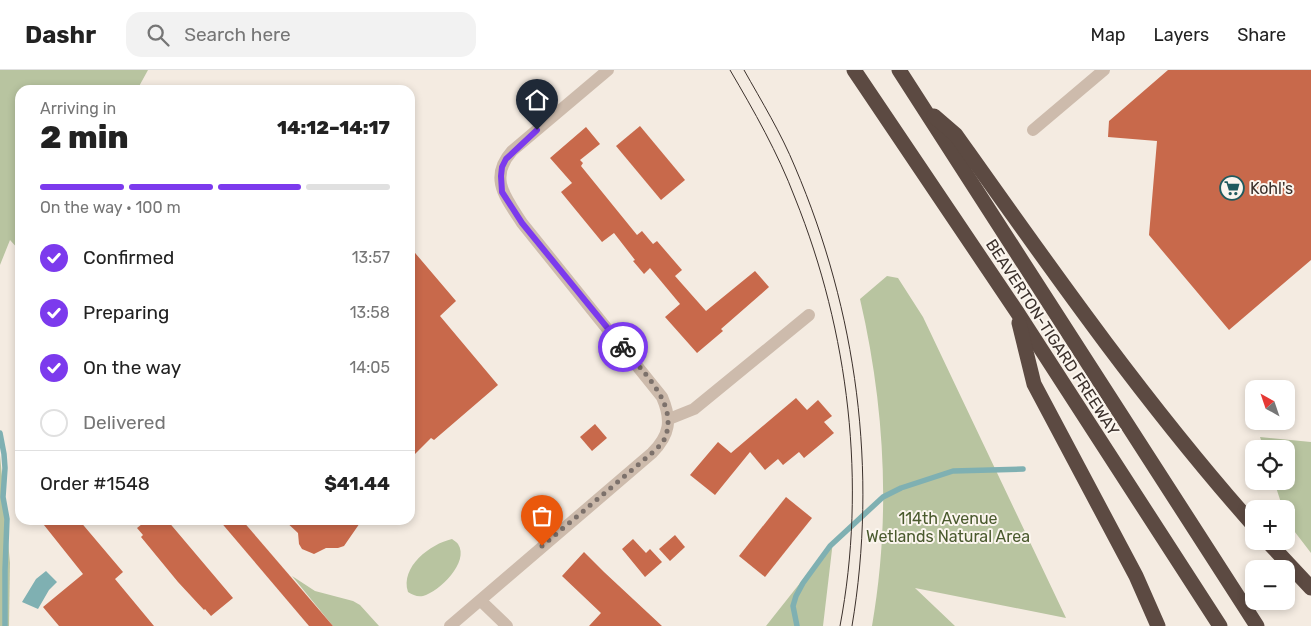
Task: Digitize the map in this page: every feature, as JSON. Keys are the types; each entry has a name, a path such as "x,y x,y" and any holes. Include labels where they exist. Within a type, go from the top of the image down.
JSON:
{"highway":[{"name":"BEAVERTON-TIGARD FREEWAY","path":"854,70 1017,312 1220,626"},
{"name":"BEAVERTON-TIGARD FREEWAY","path":"899,70 1257,626"},
{"path":"920,103 956,135 1062,285 1184,444 1245,515"},
{"path":"1017,312 1034,384 1136,576 1158,626"},
{"path":"1275,550 1311,588"}],"street":[{"path":"450,626 652,453 663,442 668,428 668,418 662,396 522,223 502,192 502,167 512,151 608,70"},
{"path":"1034,130 1104,70"},
{"path":"668,418 694,409 809,315"},
{"path":"481,601 507,626"}],"green space":[{"path":"0,70 148,70 140,85 15,85 15,246 10,240 0,265"},
{"name":"114th Avenue Wetlands Natural Area","path":"887,276 898,278 923,317 1066,618 915,588 955,626 872,626 882,544 882,462 875,380 860,299"},
{"path":"1260,437 1291,440 1261,440"},
{"path":"1295,440 1311,442 1311,553 1295,532 1295,500 1280,500 1277,490 1295,490"},
{"path":"0,455 10,563 9,626 0,626"},
{"path":"452,539 458,543 461,551 460,559 451,575 437,589 423,596 415,596 408,592 408,574 419,558 426,551"},
{"name":"114th Avenue Wetlands Natural Area","path":"833,541 823,626 766,626 827,549"},
{"path":"292,576 315,591 353,601 360,605 379,626 333,626"}],"water":[{"path":"46,571 57,582 49,590 38,609 22,602 36,579"}],"building":[{"name":"Kohl's","path":"1168,70 1311,70 1311,260 1229,330 1149,235 1157,141 1108,137 1109,121"},
{"path":"640,126 685,180 661,200 616,146"},
{"path":"586,127 600,144 580,160 583,163 581,166 637,235 642,231 653,244 657,241 682,270 675,276 706,311 755,271 769,287 697,353 665,317 680,304 650,268 644,274 614,233 602,242 561,192 572,183 550,158"},
{"path":"415,253 456,301 440,316 498,385 434,440 431,438 415,454"},
{"path":"796,398 807,410 818,400 832,416 824,422 834,433 804,458 799,452 783,465 778,459 765,470 750,452 715,495 690,475 718,442 731,453"},
{"path":"595,424 607,438 592,451 580,437"},
{"path":"786,497 812,518 765,577 739,556"},
{"path":"44,525 83,525 123,572 115,579 154,626 59,626 43,607 83,574"},
{"path":"141,525 171,525 233,598 211,616 178,582 141,537 143,535 137,528"},
{"path":"223,525 246,525 333,626 309,626"},
{"path":"289,525 359,525 344,546 326,548 314,554 302,549 299,544 298,533"},
{"path":"675,535 685,547 670,561 659,549"},
{"path":"633,539 646,553 650,549 662,562 645,577 622,549"},
{"path":"584,552 662,626 589,626 601,613 562,576"}],"waterway":[{"path":"0,433 4,454 3,497 7,519 5,626"},
{"path":"797,626 793,606 803,583 830,546 883,497 901,488 953,471 1023,469"}],"tram line":[{"path":"730,70 757,117 795,198 814,249 829,301 840,355 848,409 852,464 852,518 848,572 840,626"},
{"path":"744,70 790,154 816,222 834,278 847,335 862,451 863,509 860,568 852,626"}],"way so far":[{"path":"542,546 663,442 668,428 668,418 662,396 623,347"}],"place":[{"name":"Kohl's","path":"1232,188"}],"route":[{"path":"537,130 512,151 506,159 502,167 500,184 502,192 522,223 623,347"}]}
